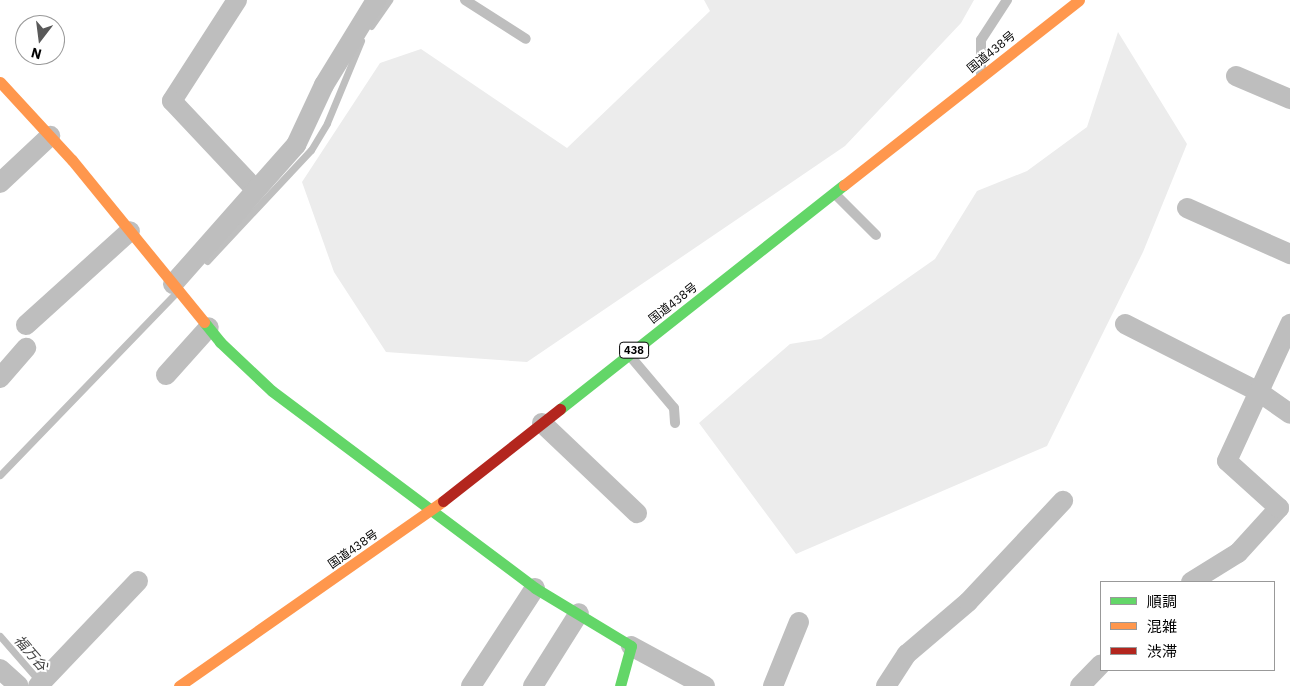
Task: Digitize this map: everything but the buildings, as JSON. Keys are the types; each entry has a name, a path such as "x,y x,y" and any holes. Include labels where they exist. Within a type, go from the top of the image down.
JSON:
{"main road":[{"name":"国道438号","path":"179,686 432,510 1079,0"},
{"path":"0,82 50,136 208,327 272,391 534,588 579,613 631,646 620,686"}],"street":[{"path":"238,0 172,101 256,190"},
{"path":"173,284 296,145 324,85 376,0"},
{"path":"1236,76 1290,99"},
{"path":"0,184 50,136"},
{"path":"1187,208 1290,254"},
{"path":"26,325 130,231"},
{"path":"1125,324 1259,392 1290,414"},
{"path":"1193,581 1238,553 1284,506 1227,461 1290,324"},
{"path":"166,375 208,327"},
{"path":"0,378 26,348"},
{"path":"542,423 638,513"},
{"path":"886,686 907,654 968,602 1063,500"},
{"path":"38,686 138,581"},
{"path":"471,686 534,588"},
{"path":"533,686 579,613"},
{"path":"773,686 800,622"},
{"path":"631,646 705,686"},
{"path":"1080,686 1100,665"},
{"path":"0,669 20,686"}],"lane":[{"path":"465,0 526,39"},
{"path":"981,78 981,40 1007,0"},
{"path":"834,193 876,235"},
{"path":"629,355 674,408 675,423"}],"shaded area":[{"path":"704,0 974,0 961,23 845,146 527,362 386,352 334,272 302,182 380,63 421,49 567,148 710,11"},
{"path":"1118,32 1187,144 1143,252 1047,446 796,554 699,423 790,344 821,339 935,259 977,191 1027,171 1087,127"}],"waterway":[{"path":"371,26 389,0"},
{"path":"207,261 311,150 327,123 361,41"},
{"path":"0,475 175,294"},
{"name":"福万谷","path":"0,636 40,682"}],"traffic: fast":[{"path":"560,409 844,185"},
{"path":"204,322 220,342 272,391 535,588 631,646 620,686"}],"traffic: slow":[{"path":"844,185 1079,0"},
{"path":"0,82 72,160 204,322"},
{"path":"179,686 443,501"}],"traffic: jam":[{"path":"443,501 560,409"}]}
